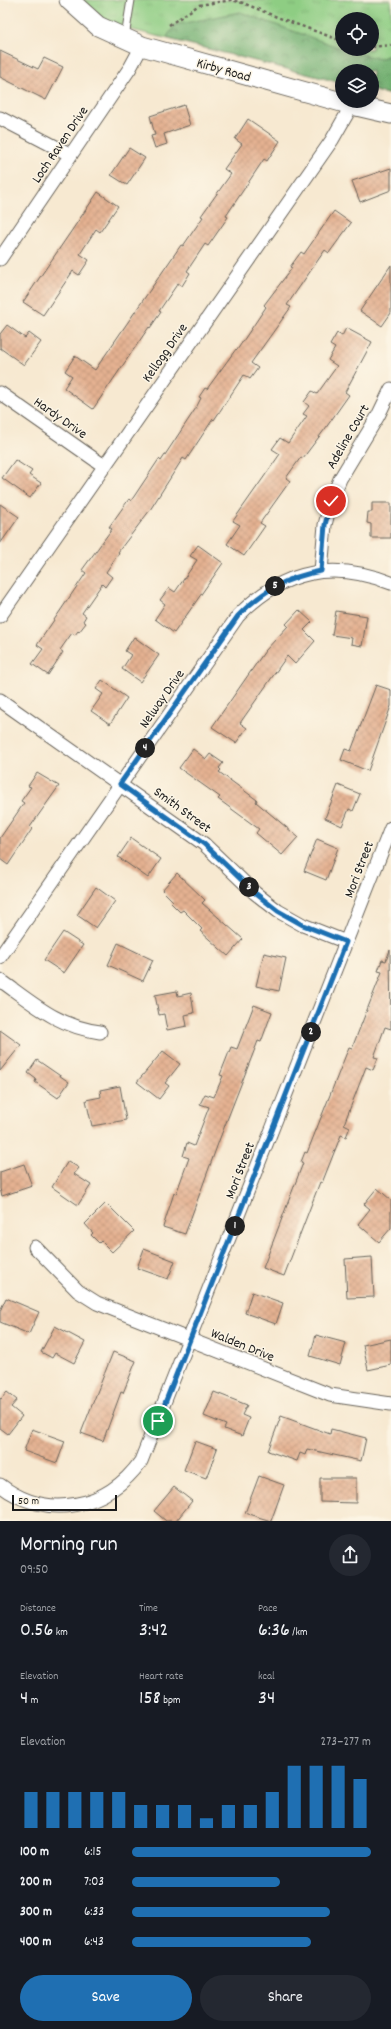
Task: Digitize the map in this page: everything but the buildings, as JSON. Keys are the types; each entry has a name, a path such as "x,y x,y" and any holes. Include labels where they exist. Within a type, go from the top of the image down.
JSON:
{"main road":[{"name":"Kirby Road","path":"69,0 98,26 133,43 335,100"},
{"name":"Kirby Road","path":"365,108 391,114"}],"street":[{"name":"Loch Raven Drive","path":"0,258 130,68 133,43"},
{"name":"Kellogg Drive","path":"0,616 332,140 350,108"},
{"path":"0,118 71,155"},
{"name":"Adeline Court","path":"321,571 325,525 331,501 340,479 378,416 391,389"},
{"name":"Hardy Drive","path":"0,393 104,466"},
{"name":"Nelway Drive","path":"0,957 238,616 252,601 286,580 321,571 354,572 391,584"},
{"name":"Smith Street","path":"0,700 204,844 255,893 278,911 303,925 346,942"},
{"name":"Mori Street","path":"0,1485 19,1499 48,1507 66,1507 85,1504 103,1497 119,1487 131,1475 141,1461 391,828"},
{"path":"0,980 49,1015 65,1024 82,1030 100,1032"},
{"name":"Walden Drive","path":"35,1247 78,1291 97,1303 330,1395 391,1406"}],"lane":[{"path":"132,0 133,43"}],"path":[{"path":"169,24 199,5 232,0 335,38"},
{"path":"379,47 391,45"}],"green space":[{"path":"78,0 391,0 391,95 379,92 379,64 335,64 335,81 109,24"},
{"path":"240,12 335,46 335,56 368,56 380,59 391,54 391,95 379,92 379,64 335,64 335,81 166,38 175,25"}],"route":[{"path":"158,1421 346,942 303,925 278,911 255,893 221,858 204,844 120,784 238,616 252,601 286,580 321,571 325,525 331,501"}]}
